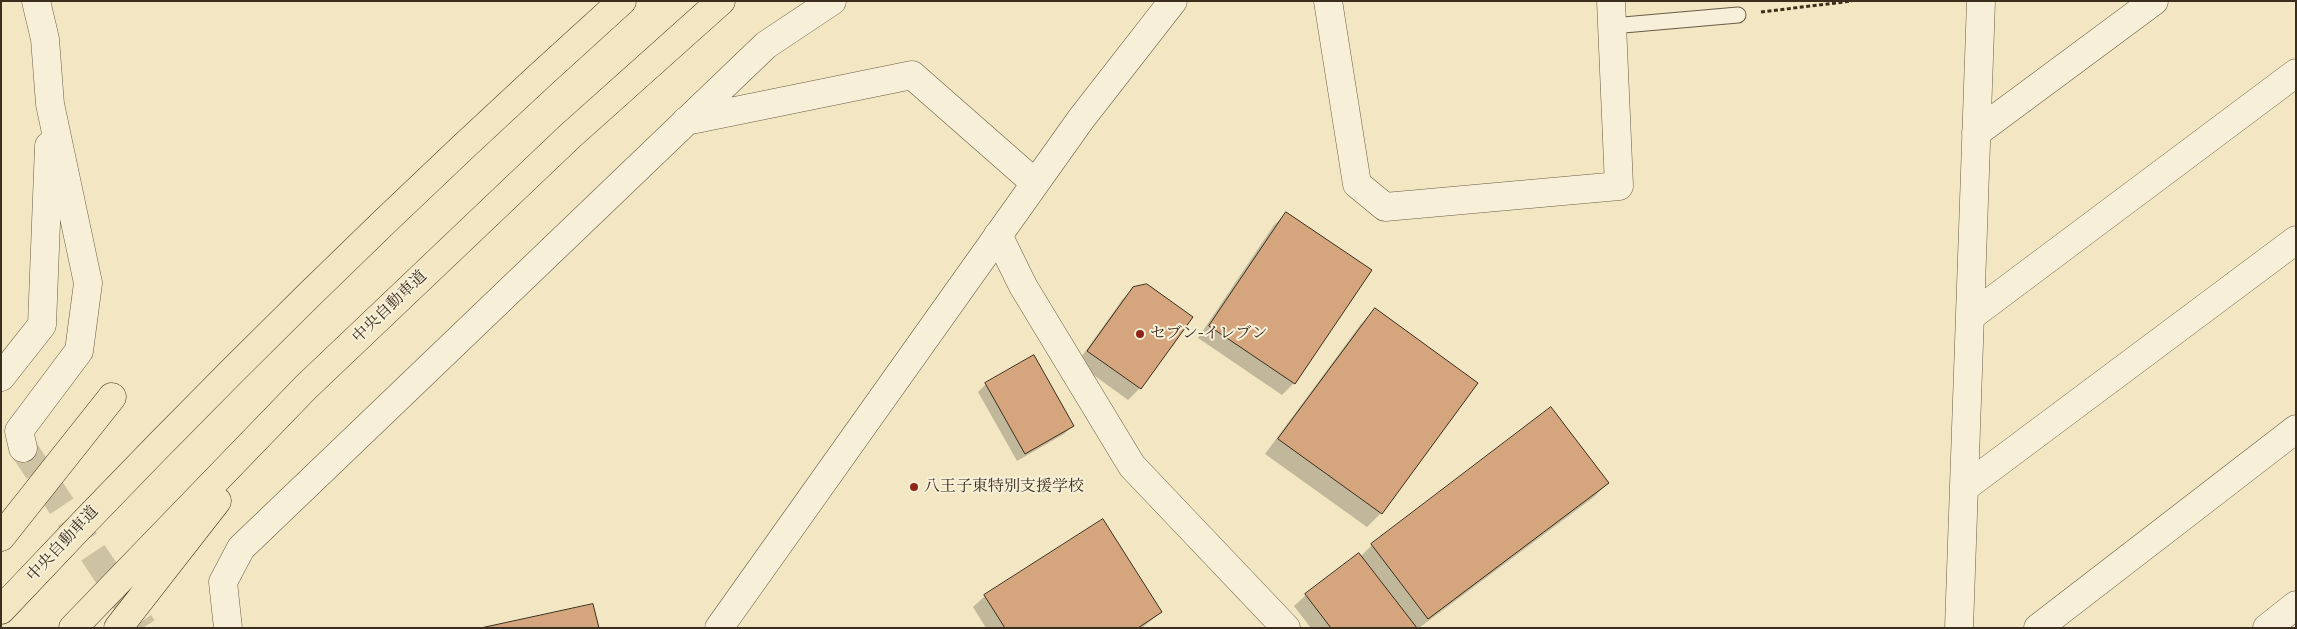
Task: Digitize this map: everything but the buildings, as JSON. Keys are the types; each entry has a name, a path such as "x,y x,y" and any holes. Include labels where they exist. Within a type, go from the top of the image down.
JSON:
{"highway":[{"name":"中央自動車道","path":"1,610 91,514 292,310 529,85 622,1"},
{"name":"中央自動車道","path":"72,628 306,387 570,136 721,1"},
{"path":"118,628 306,387"},
{"path":"1,537 112,397"}],"street":[{"path":"1,377 42,324 50,104 45,39 36,1"},
{"path":"228,628 223,582 241,548 766,45 832,1"},
{"path":"720,628 1081,119 1174,1"},
{"path":"1328,1 1357,184 1385,207 1619,186 1611,14"},
{"path":"1960,628 1981,1"},
{"path":"1976,133 2154,1"},
{"path":"1970,317 2296,73"},
{"path":"686,121 912,75 1035,183"},
{"path":"22,448 19,431 79,352 88,284 50,104"},
{"path":"998,235 1023,286 1132,466 1286,628"},
{"path":"1964,488 2296,240"},
{"path":"2038,628 2296,429"},
{"path":"2268,628 2296,605"}],"lane":[{"path":"1611,14 1738,15"}],"path":[{"path":"1738,15 1852,1"}],"tunnel":[{"path":"23,448 143,628"}],"place":[{"name":"セブン-イレブン","path":"1140,334"},
{"name":"八王子東特別支援学校","path":"914,487"}]}
